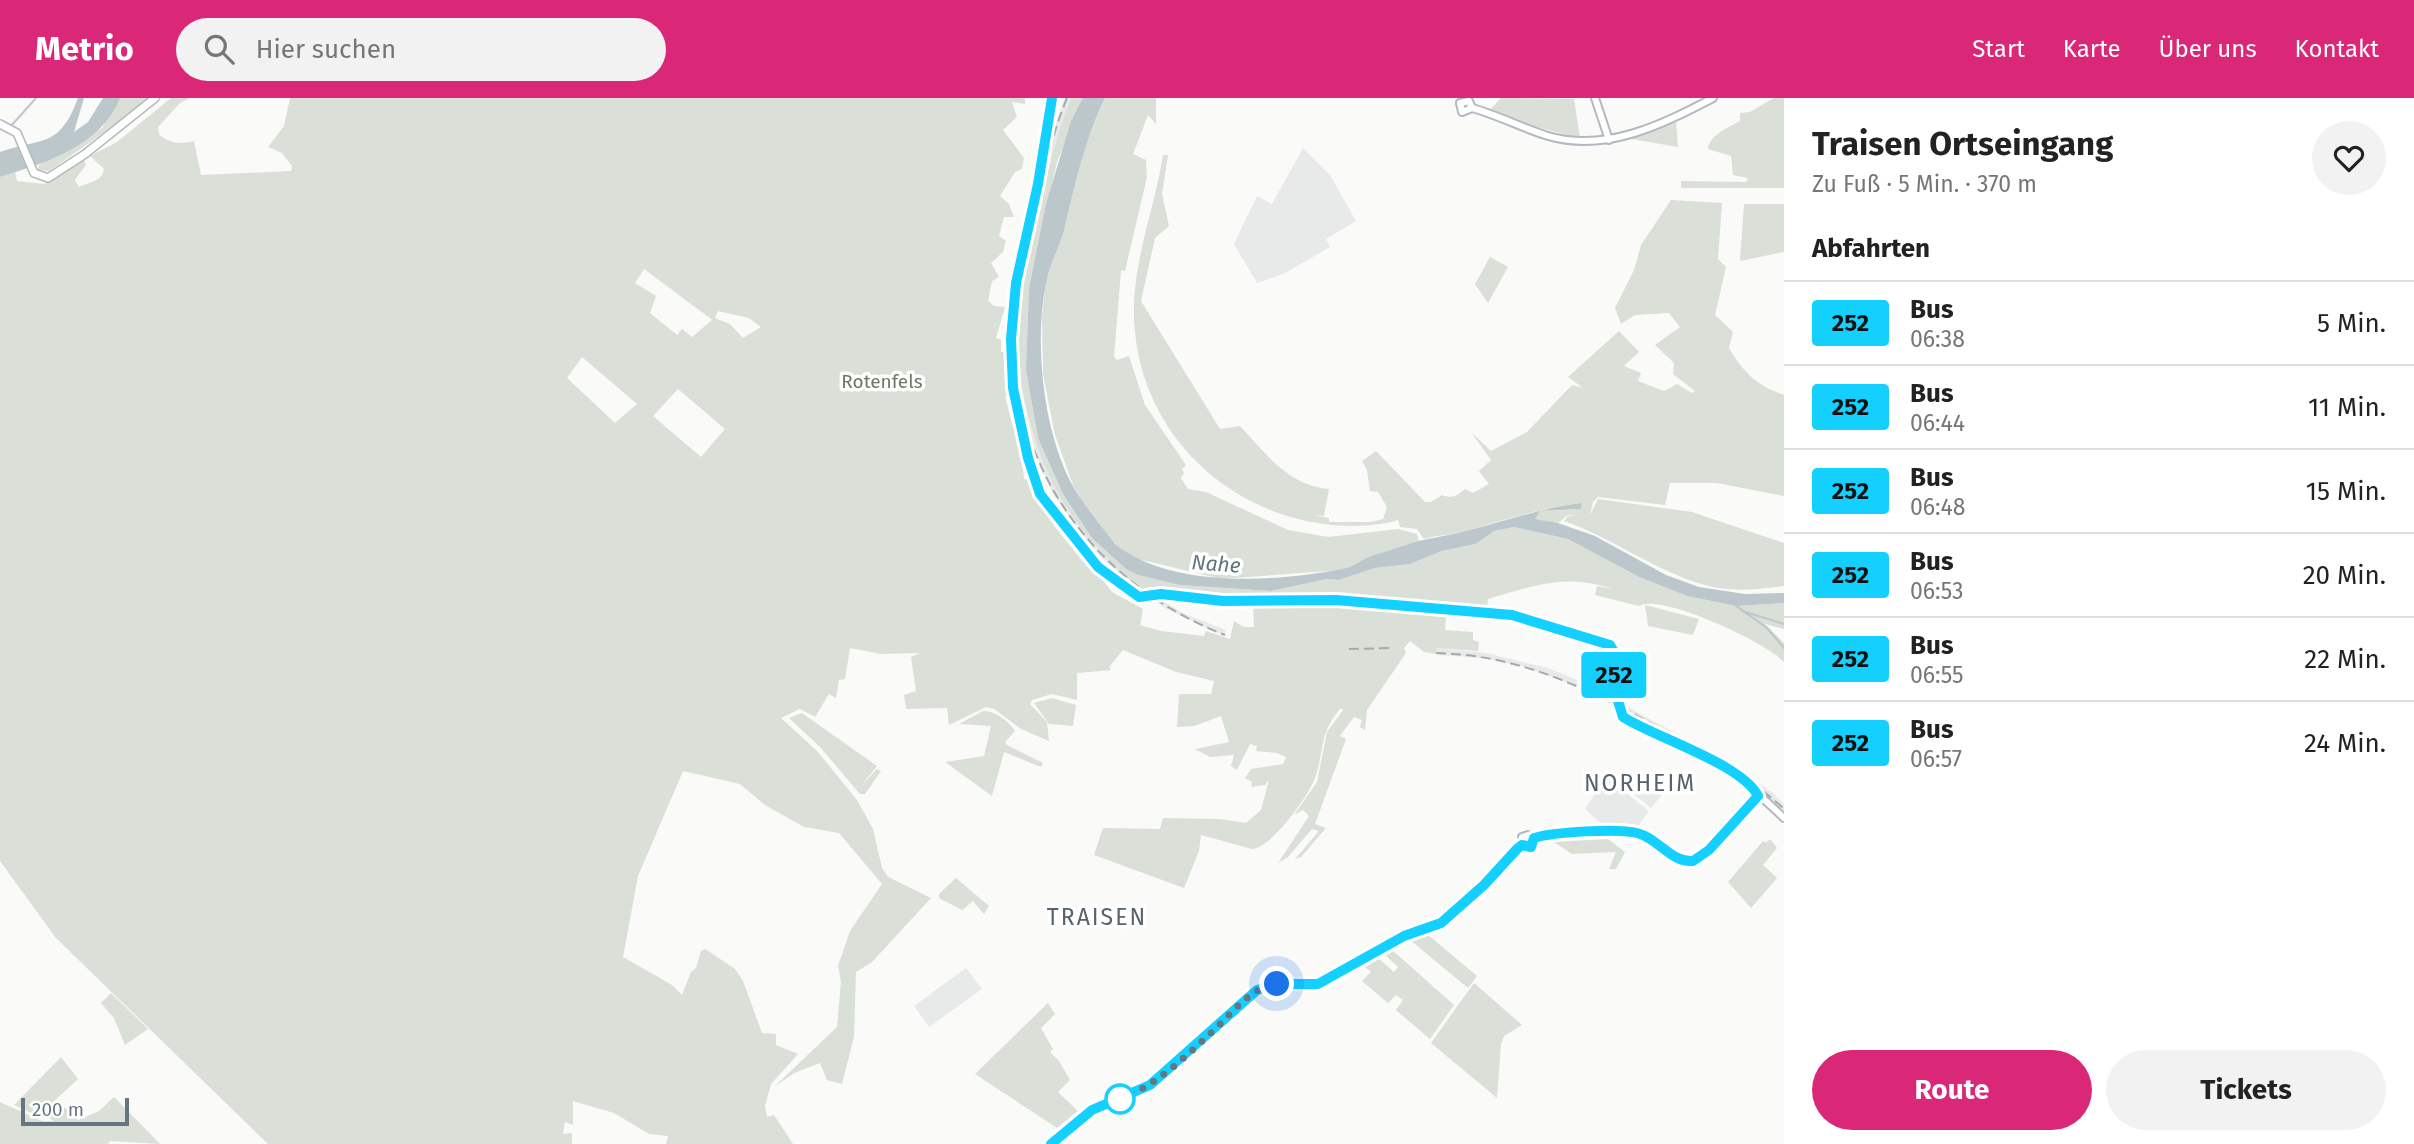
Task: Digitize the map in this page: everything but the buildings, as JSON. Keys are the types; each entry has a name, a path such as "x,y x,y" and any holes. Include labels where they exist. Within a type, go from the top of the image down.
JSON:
{"main road":[{"path":"2,124 17,133 35,174 51,177 155,98"},
{"path":"1052,98 1038,184 1016,283 1011,363 1017,406 1034,478 1046,503 1105,573 1139,597 1161,594 1223,601 1336,600 1518,616 1610,645 1617,657 1614,688 1621,715 1724,768 1751,787 1784,818"},
{"path":"1453,98 1460,103 1469,101 1472,108 1556,138 1578,141 1609,140 1657,124 1713,98"},
{"path":"1595,98 1609,140"},
{"path":"1051,1144 1092,1110 1150,1085 1255,991 1277,984 1318,984 1404,936 1441,923 1484,885 1522,845 1524,836 1533,838 1558,834 1633,832 1653,841 1679,860 1693,861 1709,850 1758,796"}],"shaded area":[{"path":"78,98 84,98 74,132 88,122 103,98 120,98 100,129 86,140 53,159 0,177 0,152 39,142 56,134 64,126"},
{"path":"1065,98 1071,98 1049,165 1021,302 1021,376 1031,428 1040,454 1073,516 1097,548 1154,596 1185,614 1226,630 1224,636 1165,608 1132,585 1095,552 1053,494 1030,442 1015,376 1013,345 1019,275 1051,135"},
{"path":"1083,98 1105,98 1086,147 1064,230 1047,279 1043,303 1041,358 1048,414 1063,466 1074,488 1115,544 1138,559 1165,569 1194,575 1255,579 1286,577 1346,568 1371,556 1418,541 1550,508 1582,503 1581,509 1540,511 1535,519 1558,523 1595,536 1666,575 1699,587 1745,594 1784,593 1784,603 1736,606 1687,596 1639,577 1568,539 1514,527 1494,531 1476,544 1442,551 1410,564 1375,568 1339,580 1327,579 1271,591 1180,585 1126,569 1092,538 1063,494 1038,438 1026,370 1029,289 1046,204 1071,121"},
{"path":"1303,148 1330,175 1356,221 1326,239 1330,247 1283,274 1257,283 1234,244 1257,196 1272,204"},
{"path":"1436,648 1486,653 1548,668 1582,682 1732,764 1773,793 1784,804 1784,811 1747,780 1713,759 1580,687 1522,666 1482,658 1437,655"},
{"path":"1637,770 1663,787 1664,792 1651,808 1625,787"},
{"path":"1606,777 1649,811 1636,829 1606,828 1585,809"},
{"path":"966,968 982,989 929,1027 914,1006"}],"green space":[{"path":"120,98 153,98 49,171 38,170 39,165 102,128"},
{"name":"Rotenfels","path":"171,98 190,98 180,103 158,127 159,134 175,142 194,141 201,175 291,171 292,166 282,153 268,147 284,126 290,98 1025,98 1025,104 1012,102 1017,117 1003,130 1024,158 1022,169 1015,172 1000,196 1009,204 1014,217 1004,217 999,236 1006,241 1003,252 991,263 999,277 992,281 988,301 994,306 1005,307 996,338 1001,340 1001,352 1006,352 1008,375 1004,376 1009,377 1007,391 1011,393 1005,396 1013,427 1018,427 1015,433 1021,445 1024,479 1032,481 1036,491 1033,495 1072,548 1086,565 1089,562 1112,592 1143,609 1140,625 1161,631 1204,636 1206,631 1230,639 1234,621 1244,627 1254,627 1253,603 1332,602 1431,611 1446,616 1445,630 1473,632 1473,640 1479,642 1478,651 1437,648 1436,654 1424,652 1410,641 1404,648 1406,653 1367,710 1365,730 1360,727 1362,720 1354,717 1340,736 1346,739 1315,824 1326,828 1301,857 1295,859 1319,831 1312,829 1288,857 1278,863 1309,816 1303,810 1294,815 1317,782 1327,732 1343,710 1341,708 1325,734 1315,778 1288,820 1269,840 1252,849 1201,835 1199,851 1184,888 1094,855 1103,828 1160,829 1163,818 1220,819 1246,823 1261,810 1269,780 1265,785 1251,787 1252,782 1245,778 1251,769 1283,764 1286,757 1277,753 1256,751 1257,746 1250,744 1237,770 1231,766 1234,755 1210,757 1195,749 1229,742 1221,716 1194,726 1177,727 1179,694 1211,694 1214,681 1176,672 1123,650 1109,667 1111,670 1077,673 1077,700 1052,694 1032,700 1030,704 1047,722 1049,741 1021,729 994,709 986,707 949,725 947,708 906,709 904,695 916,691 911,657 920,653 881,654 850,648 845,679 839,680 836,698 829,694 815,717 800,709 781,718 817,751 857,800 873,829 882,868 888,877 931,898 872,962 856,972 854,1037 842,1084 827,1080 820,1063 794,1073 774,1087 837,1027 841,982 838,966 850,931 882,884 839,833 804,827 765,805 740,784 683,771 638,876 623,957 672,985 682,995 691,972 696,968 701,951 705,949 735,969 743,981 762,1033 776,1034 776,1045 798,1054 771,1084 765,1106 767,1117 774,1115 793,1144 666,1144 668,1136 649,1134 614,1113 573,1101 573,1125 565,1122 563,1134 572,1133 572,1144 268,1144 56,938 0,861 0,177 15,172 17,181 44,184 84,160 86,165 75,180 79,187 98,179 103,173 104,169 90,156 117,142","holes":["644,269 712,320 692,337 682,329 677,335 650,313 656,296 635,283","718,311 749,318 761,327 743,338 730,324 715,318","582,357 637,404 615,423 567,378","678,389 725,429 701,457 653,416"]},
{"path":"1071,98 1083,98 1057,162 1029,289 1026,370 1038,438 1063,494 1092,538 1126,569 1180,585 1271,591 1327,579 1339,580 1375,568 1410,564 1442,551 1476,544 1494,531 1514,527 1568,539 1639,577 1687,596 1736,606 1784,603 1784,629 1765,624 1784,643 1784,662 1757,643 1713,622 1669,607 1651,604 1639,606 1595,595 1597,586 1612,589 1580,582 1550,583 1504,594 1488,599 1487,609 1329,596 1195,597 1150,592 1137,585 1094,544 1057,491 1032,431 1020,368 1021,303 1026,272 1051,158"},
{"path":"1105,98 1156,98 1156,124 1148,115 1133,154 1146,160 1147,177 1125,271 1121,270 1114,357 1117,360 1129,356 1145,405 1186,465 1182,469 1184,473 1181,478 1188,489 1206,492 1288,530 1328,537 1398,529 1417,534 1419,541 1341,570 1221,579 1134,558 1115,544 1082,501 1073,485 1055,435 1043,374 1042,316 1046,281 1065,224 1078,162"},
{"path":"1501,98 1574,99 1580,138 1528,125 1490,110"},
{"path":"1774,98 1784,98 1784,188 1681,188 1681,181 1746,182 1748,178 1733,175 1731,156 1708,149 1709,144 1720,132 1740,121 1740,113 1750,112"},
{"path":"1676,120 1678,147 1626,138"},
{"path":"1163,155 1168,155 1162,194 1169,226 1155,238 1141,301 1220,429 1240,426 1269,458 1290,475 1302,482 1329,489 1324,516 1312,515 1329,518 1329,522 1371,522 1383,519 1387,507 1378,492 1370,491 1367,470 1362,461 1376,451 1425,502 1431,502 1442,495 1454,496 1465,489 1473,493 1489,484 1479,471 1491,460 1471,432 1491,451 1527,432 1572,385 1583,388 1568,377 1619,331 1639,352 1624,366 1641,373 1638,381 1664,391 1677,384 1692,393 1695,391 1673,374 1674,363 1655,345 1680,327 1669,313 1635,315 1621,324 1615,308 1634,270 1641,245 1671,200 1722,203 1718,259 1726,267 1715,315 1733,332 1729,348 1745,371 1758,383 1784,395 1784,496 1717,483 1670,483 1665,505 1598,497 1593,502 1590,515 1598,499 1692,512 1784,543 1784,586 1740,590 1713,587 1676,575 1564,521 1568,516 1578,515 1568,515 1558,523 1534,519 1540,511 1575,510 1581,503 1536,511 1463,532 1424,539 1417,529 1400,527 1398,520 1361,526 1322,524 1266,508 1237,493 1210,474 1167,426 1152,397 1141,366 1135,332 1135,287"},
{"path":"1744,204 1784,204 1784,252 1740,261"},
{"path":"1490,257 1508,267 1488,303 1475,284"},
{"path":"1645,605 1699,619 1693,635 1648,626"},
{"path":"1052,698 1076,705 1073,726 1049,724 1034,703"},
{"path":"983,711 1006,720 1013,728 1015,731 1005,742 1007,745 1043,763 1041,767 1004,752 992,796 945,762 984,756 991,726 959,724"},
{"path":"802,713 877,766 861,786 877,769 881,771 865,794 860,794 820,747 789,718"},
{"path":"1608,839 1625,852 1616,869 1609,869 1616,852 1572,854 1554,842"},
{"path":"1770,839 1777,848 1763,865 1777,878 1751,908 1728,882 1763,841 1766,843"},
{"path":"956,878 989,906 984,914 973,901 962,910 939,898 939,894"},
{"path":"1428,935 1477,976 1468,988 1410,940"},
{"path":"1391,949 1454,1005 1430,1039 1396,1010 1403,1000 1396,995 1388,1003 1362,981 1371,972 1365,967 1378,958 1394,972 1398,967 1384,954"},
{"path":"1474,983 1522,1025 1504,1036 1501,1044 1497,1098 1431,1043"},
{"path":"111,993 148,1029 125,1045 114,1018 101,1003"},
{"path":"1048,1003 1055,1014 1041,1028 1053,1049 1050,1052 1070,1080 1058,1092 1078,1111 1057,1128 975,1074"},
{"path":"61,1057 78,1079 38,1116 14,1105"},
{"path":"114,1097 160,1144 110,1141 108,1144 0,1144 0,1102 42,1121 54,1121 45,1115 59,1102 78,1120 99,1111"}],"waterway":[{"path":"11,126 36,98"},
{"path":"1735,605 1767,628 1784,648"},
{"path":"1742,611 1784,624"}],"railway":[{"path":"1067,98 1042,182 1024,260 1017,309 1015,342 1018,391 1030,438 1048,481 1074,521 1104,557 1140,588 1181,614 1225,635"},
{"path":"1349,649 1394,648"},
{"path":"1436,653 1469,655 1500,661 1530,669 1588,691 1716,760 1758,787 1784,809"}],"bus line":[{"name":"252","path":"1051,1144 1076,1120 1092,1110 1130,1096 1150,1085 1204,1040 1257,990 1277,984 1314,985 1351,968 1404,936 1446,920 1484,885 1517,849 1522,845 1531,847 1534,844 1533,838 1558,834 1633,832 1653,841 1679,860 1693,861 1700,859 1709,850 1758,796 1751,787 1724,768 1621,715 1614,688 1617,657 1610,645 1512,615 1336,600 1223,601 1161,594 1139,597 1125,590 1098,567 1040,494 1028,458 1012,376 1011,339 1016,283 1038,184 1052,98"}],"district":[{"name":"NORHEIM","path":"1640,783"},
{"name":"TRAISEN","path":"1097,917"}],"route":[{"path":"1120,1099 1141,1091 1163,1075 1251,994 1264,986 1277,984"}],"water label":[{"name":"Nahe","path":"1216,564"}]}
